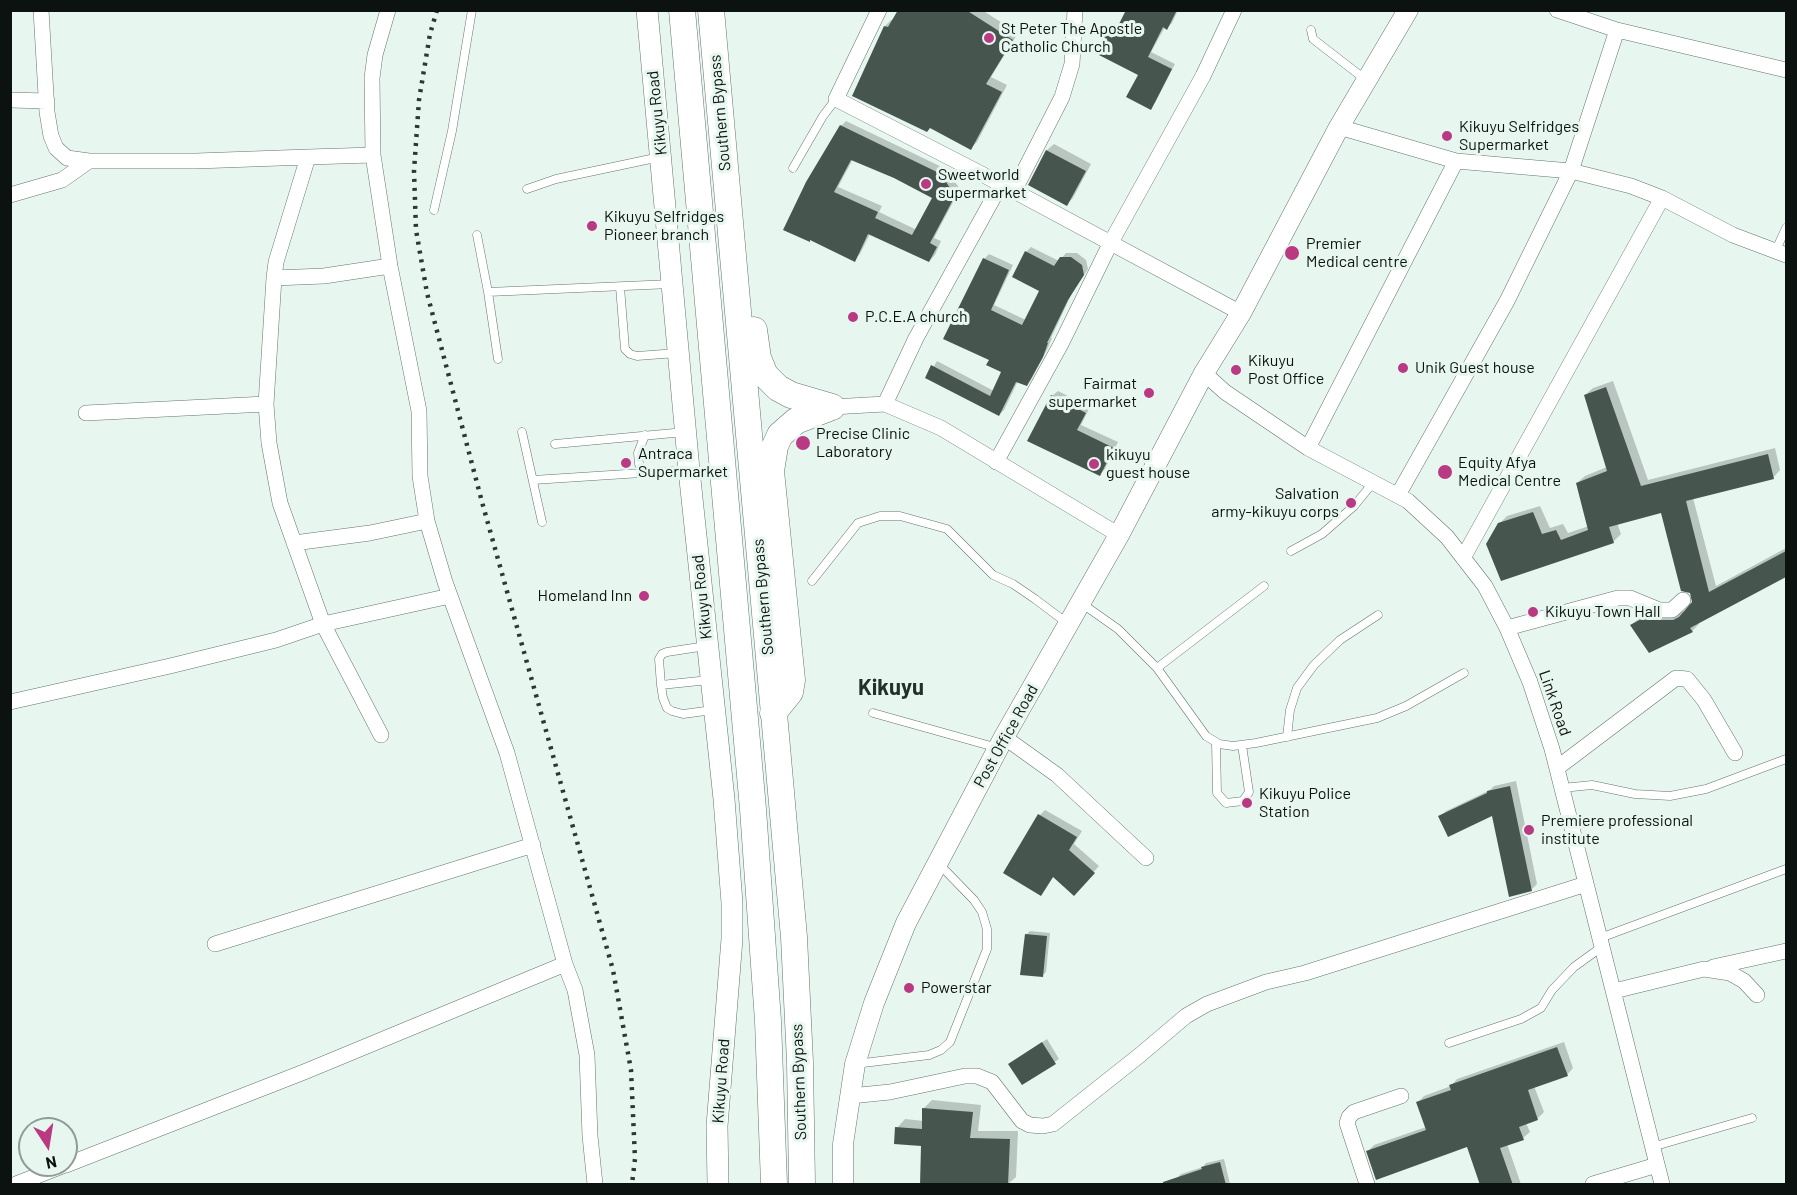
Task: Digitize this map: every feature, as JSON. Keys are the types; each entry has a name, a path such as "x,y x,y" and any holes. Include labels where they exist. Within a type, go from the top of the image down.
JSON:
{"highway":[{"name":"Southern Bypass","path":"682,10 753,809 768,1021 774,1185"},
{"name":"Southern Bypass","path":"711,10 794,937 800,1062 802,1185"},
{"path":"726,174 742,196 747,215 755,344 765,375 777,388 791,395 832,407"},
{"path":"773,713 790,692 792,680 771,480 775,446 780,435 796,421 832,407"}],"main road":[{"name":"Kikuyu Road","path":"647,10 689,470 724,798 732,915 717,1126 718,1185"}],"street":[{"path":"41,10 51,136 56,148 67,158 89,161 196,161 373,155"},
{"path":"388,10 375,55 372,78 373,155 390,266 419,411 420,476 427,522 450,596 482,687 498,724 565,964 575,990 585,1044 595,1185"},
{"path":"879,10 836,99 1241,313"},
{"path":"885,404 916,338 1062,97 1072,64 1075,10"},
{"path":"996,462 1060,344 1110,244 1203,76 1234,10"},
{"name":"Post Office Road","path":"843,1185 843,1144 855,1064 874,1002 902,933 936,862 1079,602 1119,535 1204,373 1241,313 1339,127 1408,10"},
{"path":"1557,10 1617,30 1786,70"},
{"path":"1398,495 1507,301 1571,171 1617,30"},
{"path":"10,100 47,101"},
{"path":"1339,127 1456,161 1571,171 1631,186 1662,198 1732,236 1781,254"},
{"path":"308,157 276,262 267,404 269,443 280,503 323,624 381,735"},
{"path":"10,195 62,180 89,161"},
{"path":"1308,448 1456,161"},
{"path":"1463,558 1662,198"},
{"path":"274,278 324,276 390,266"},
{"name":"Link Road","path":"1204,373 1226,392 1308,448 1372,484 1408,501 1447,537 1485,586 1507,628 1530,682 1557,768 1662,1185"},
{"path":"86,413 267,404"},
{"path":"832,407 885,404 941,428 1119,535"},
{"path":"294,543 370,533 427,522"},
{"path":"10,702 276,640 323,624 450,596"},
{"path":"1507,628 1618,598 1630,598 1659,610 1672,610 1683,600"},
{"path":"1557,768 1676,678 1687,679 1704,700 1735,753"},
{"path":"1001,743 1057,775 1146,858"},
{"path":"215,944 533,845"},
{"path":"850,1096 890,1092 965,1076 977,1076 992,1082 1022,1121 1030,1125 1053,1124 1186,1016 1206,1004 1266,982 1305,973 1586,884"},
{"path":"1614,991 1786,951"},
{"path":"78,1160 324,1064 565,964"},
{"path":"1704,969 1730,973 1744,981 1757,995"},
{"path":"1367,1185 1347,1123 1354,1112 1401,1096"},
{"path":"1593,1185 1657,1165"},
{"path":"16,1185 36,1177"}],"lane":[{"path":"434,210 452,131 472,10"},
{"path":"1311,30 1313,39 1367,81"},
{"path":"793,168 823,116 836,99"},
{"path":"527,189 556,179 662,157"},
{"path":"1781,254 1786,228"},
{"path":"477,235 498,359"},
{"path":"488,292 672,284"},
{"path":"620,287 625,349 637,356 679,353"},
{"path":"555,444 686,431"},
{"path":"522,432 542,522"},
{"path":"644,473 639,464 638,453 645,435"},
{"path":"533,480 689,470"},
{"path":"1291,551 1322,534 1354,506 1372,484"},
{"path":"812,581 858,523 880,516 900,516 947,529 993,575 1013,584 1068,624"},
{"path":"1157,668 1264,586"},
{"path":"1079,602 1118,629 1157,668 1206,736 1216,742 1233,746 1377,718 1406,706 1464,673"},
{"path":"1287,737 1290,710 1298,688 1314,665 1340,640 1377,615"},
{"path":"707,646 662,654 659,659 661,686 663,699 667,708 672,711 683,714 714,710"},
{"path":"661,686 711,680"},
{"path":"873,713 1001,743"},
{"path":"1216,742 1217,793 1226,803 1243,801 1249,792 1242,745"},
{"path":"1562,788 1592,785 1635,794 1670,796 1706,789 1786,759"},
{"path":"855,1064 913,1057 941,1050 950,1042 987,949 987,929 982,912 974,900 936,862"},
{"path":"1449,1043 1512,1023 1541,1008 1552,990 1601,942 1786,869"},
{"path":"1652,1147 1752,1118"}],"building":[{"path":"898,10 966,10 1013,40 986,84 1002,92 971,150 930,128 927,132 852,96 884,26 888,27"},
{"path":"1126,10 1177,10 1167,30 1163,27 1148,57 1172,69 1151,110 1126,97 1138,75 1095,53 1105,34 1112,38"},
{"path":"840,125 941,174 955,196 930,243 937,247 929,262 868,234 855,262 810,240 810,242 783,230 806,182","holes":["851,160 894,178 932,198 912,235 875,218 878,212 834,192"]},
{"path":"1046,150 1086,171 1067,206 1028,185"},
{"path":"1025,251 1054,266 1060,257 1071,257 1082,265 1084,275 1068,300 1047,343 1043,357 1027,386 1016,382 999,416 925,378 931,365 990,396 1001,372 986,365 989,360 943,339 983,258 1009,270 991,310 1022,325 1039,291 1012,277"},
{"path":"1606,387 1641,486 1768,454 1774,479 1686,501 1709,592 1786,551 1786,577 1690,628 1693,632 1649,653 1630,625 1647,616 1659,620 1673,620 1679,617 1692,602 1690,593 1681,591 1661,513 1609,527 1614,543 1501,581 1486,544 1498,523 1533,512 1542,534 1556,530 1561,540 1588,530 1576,483 1607,471 1584,395"},
{"path":"1051,395 1086,413 1077,430 1114,448 1100,476 1027,441"},
{"path":"1510,786 1532,891 1509,897 1492,816 1448,837 1438,816 1487,791"},
{"path":"1038,814 1077,837 1069,850 1095,873 1074,896 1053,877 1041,896 1003,873"},
{"path":"1025,934 1047,936 1043,977 1020,975"},
{"path":"1042,1042 1056,1064 1022,1085 1008,1064"},
{"path":"1557,1047 1568,1076 1528,1090 1538,1120 1519,1127 1524,1140 1500,1148 1513,1185 1480,1185 1467,1147 1376,1180 1366,1151 1426,1130 1416,1102 1451,1090 1449,1085"},
{"path":"922,1108 973,1112 970,1138 1010,1139 1008,1185 920,1185 921,1146 894,1144 895,1127 922,1129"},
{"path":"1220,1162 1226,1185 1163,1185 1163,1182"}],"railway":[{"path":"437,10 430,34 419,100 414,171 416,230 427,293 482,502 613,970 631,1070 635,1159 632,1184"}],"place":[{"name":"St Peter The Apostle Catholic Church","path":"989,38"},
{"name":"Kikuyu Selfridges Supermarket","path":"1447,136"},
{"name":"Sweetworld supermarket","path":"926,184"},
{"name":"Kikuyu Selfridges Pioneer branch","path":"592,226"},
{"name":"Premier Medical centre","path":"1292,253"},
{"name":"P.C.E.A church","path":"853,317"},
{"name":"Unik Guest house","path":"1403,368"},
{"name":"Kikuyu Post Office","path":"1236,370"},
{"name":"Fairmat supermarket","path":"1149,393"},
{"name":"Precise Clinic Laboratory","path":"803,443"},
{"name":"Antraca Supermarket","path":"626,463"},
{"name":"kikuyu guest house","path":"1094,464"},
{"name":"Equity Afya Medical Centre","path":"1445,472"},
{"name":"Salvation army-kikuyu corps","path":"1351,503"},
{"name":"Homeland Inn","path":"644,596"},
{"name":"Kikuyu Town Hall","path":"1533,612"},
{"name":"Kikuyu Police Station","path":"1247,803"},
{"name":"Premiere professional institute","path":"1529,830"},
{"name":"Powerstar","path":"909,988"}],"district":[{"name":"Kikuyu","path":"891,688"}]}
